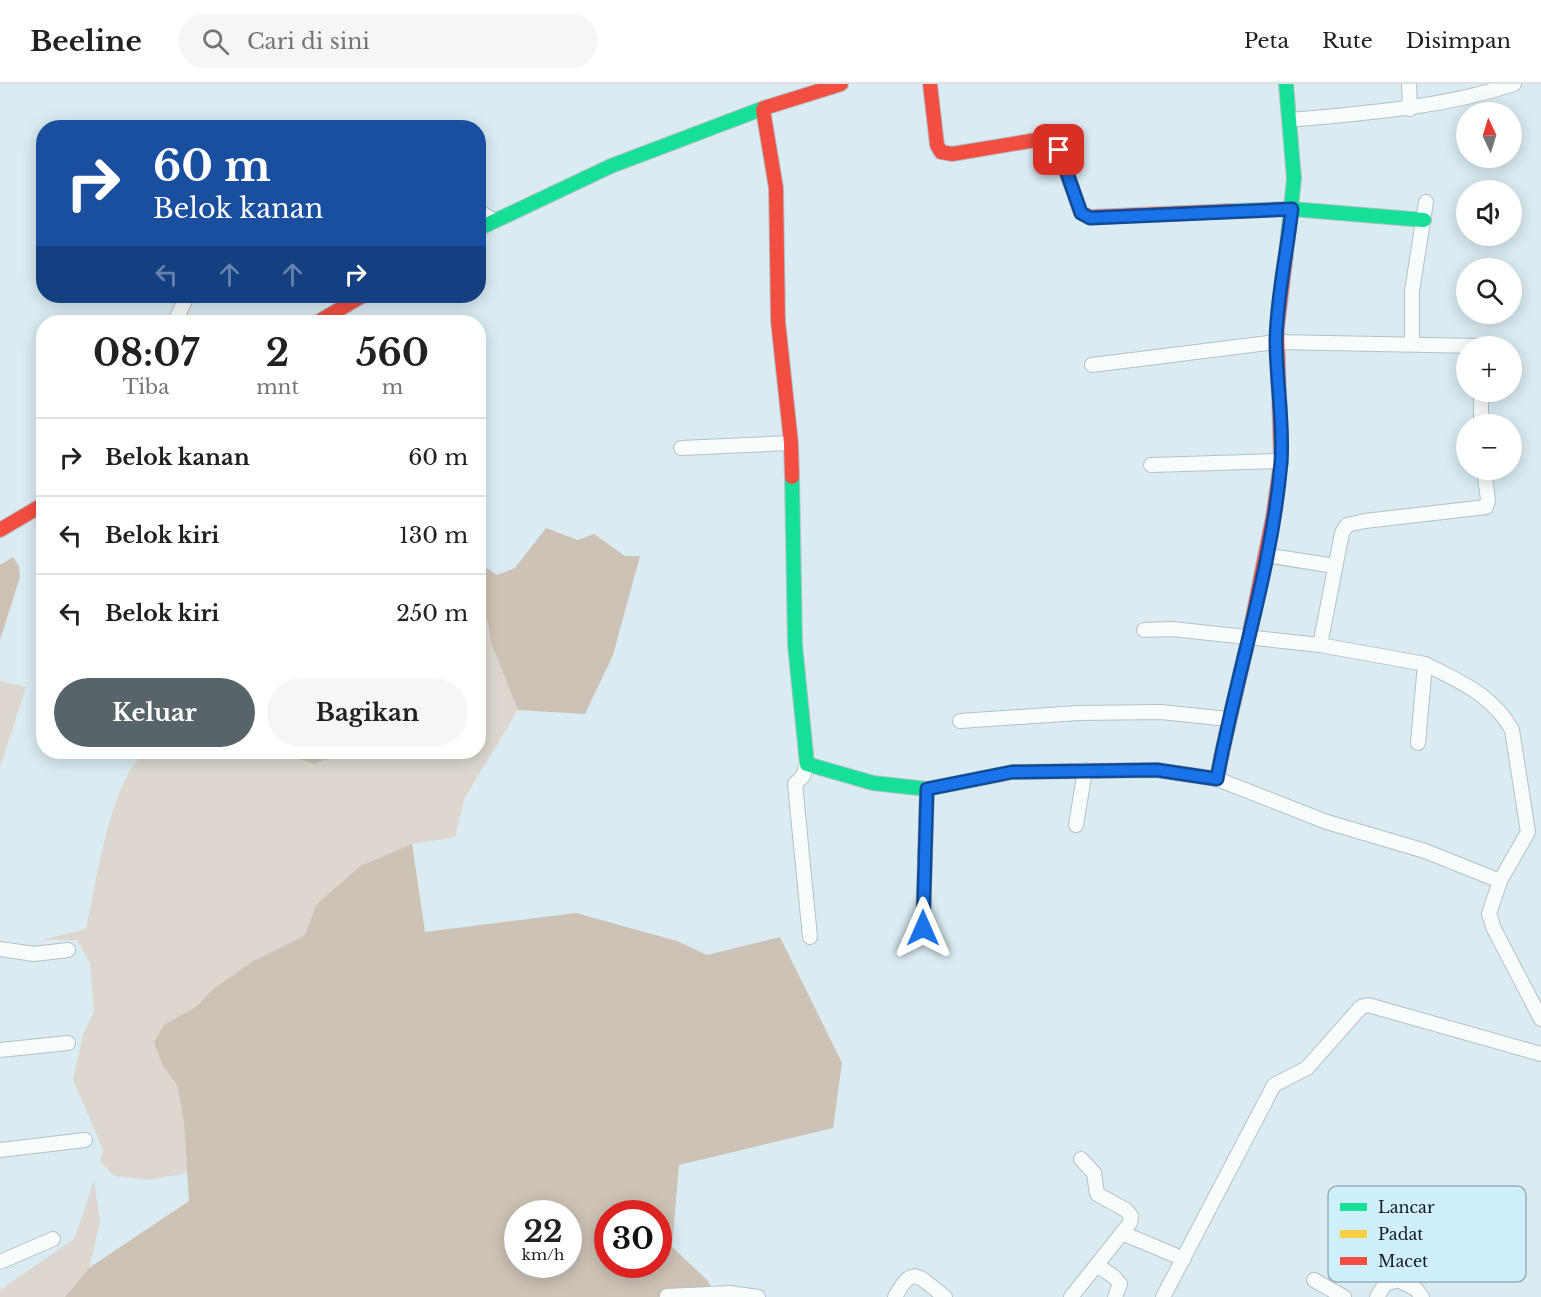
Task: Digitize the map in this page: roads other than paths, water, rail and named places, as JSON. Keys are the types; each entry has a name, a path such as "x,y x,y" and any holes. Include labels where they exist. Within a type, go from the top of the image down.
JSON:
{"street":[{"path":"486,225 632,159 824,86 841,84"},
{"path":"1217,779 1228,719 1250,636 1281,461 1276,342 1280,288 1292,209 1294,179 1286,84"},
{"path":"1409,84 1410,108"},
{"path":"1290,120 1410,108 1483,95 1514,84"},
{"path":"931,86 937,145 941,152 952,154 1054,137 1081,213 1090,218 1292,209 1424,220"},
{"path":"763,110 773,154 776,188 778,321 791,443 795,645 807,764 803,776 795,784 810,937"},
{"path":"1412,344 1412,291 1426,202"},
{"path":"486,216 495,221"},
{"path":"330,315 350,303"},
{"path":"1092,365 1276,342 1456,345"},
{"path":"681,448 791,443"},
{"path":"1151,465 1281,461"},
{"path":"1320,645 1342,533 1347,525 1365,520 1486,507 1488,500 1485,480"},
{"path":"0,530 36,509"},
{"path":"1265,555 1335,566"},
{"path":"1144,630 1172,629 1250,636 1320,645 1425,664 1470,687 1504,715 1512,730 1528,832 1500,881 1490,914 1494,929 1541,1018"},
{"path":"1418,743 1425,664"},
{"path":"960,721 1078,713 1137,712 1228,719"},
{"path":"807,764 873,783 927,789 1012,772 1157,770 1217,779 1327,822 1425,850 1500,881"},
{"path":"1076,825 1085,770"},
{"path":"923,928 927,789"},
{"path":"0,949 34,954 68,950"},
{"path":"1162,1297 1274,1085 1307,1068 1361,1007 1368,1005 1541,1054"},
{"path":"0,1050 69,1042"},
{"path":"0,1150 85,1140"},
{"path":"1071,1297 1130,1223 1129,1212 1097,1194 1094,1173 1081,1159"},
{"path":"1122,1233 1184,1259"},
{"path":"0,1262 53,1239"},
{"path":"1096,1265 1120,1284 1115,1297"},
{"path":"895,1297 905,1278 910,1275 917,1277 945,1297"},
{"path":"1314,1280 1344,1297"},
{"path":"1377,1297 1385,1284 1392,1282"},
{"path":"1402,1282 1416,1289 1422,1297"},
{"path":"667,1296 730,1293 758,1297"}]}
